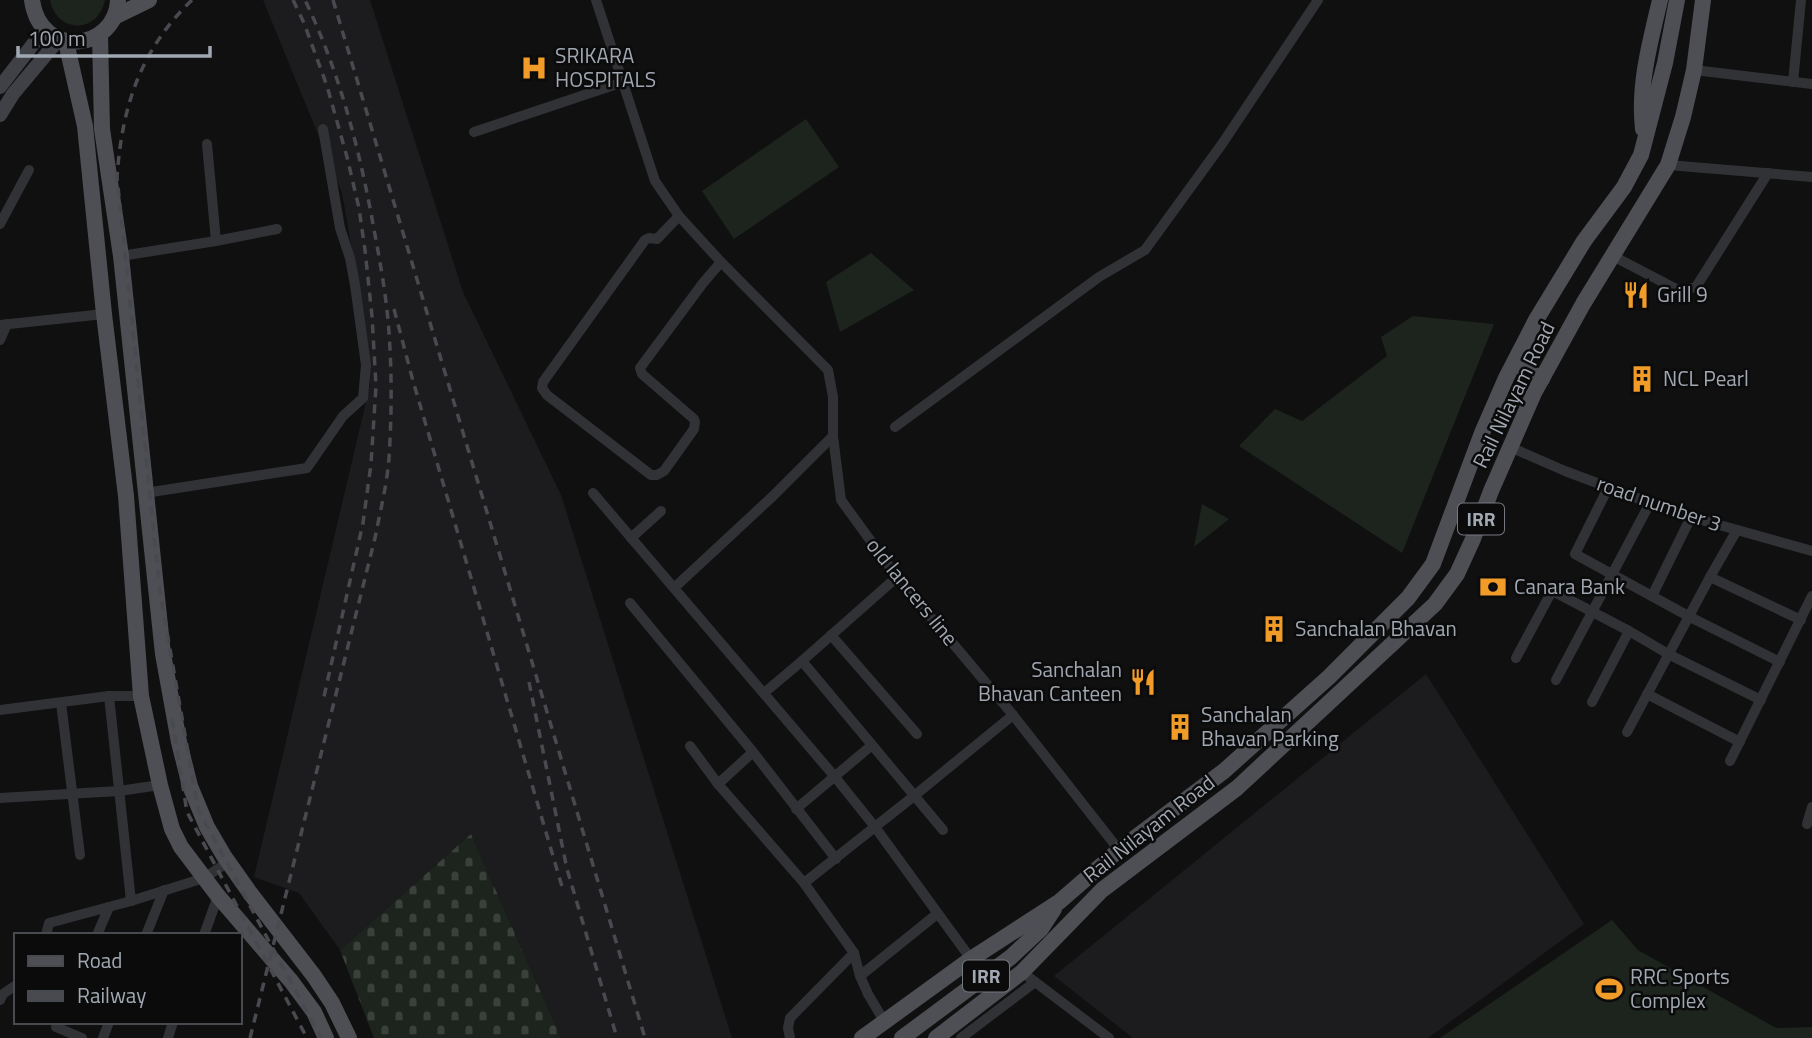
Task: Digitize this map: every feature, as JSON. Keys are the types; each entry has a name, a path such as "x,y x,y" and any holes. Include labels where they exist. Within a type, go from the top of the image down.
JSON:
{"main road":[{"path":"17,0 32,4 36,17 56,37 86,126 104,314 126,496 141,696 172,829 181,847 204,878 314,1012 326,1038"},
{"path":"0,87 56,37 90,39 100,34 114,17 118,0"},
{"path":"114,17 149,0"},
{"path":"1645,142 1642,113 1643,76 1660,0"},
{"name":"Rail Nilayam Road","path":"862,1038 971,959 1059,902 1119,849 1224,771 1329,677 1408,598 1433,564 1482,433 1535,320 1584,241 1623,187 1641,155 1665,63 1677,0"},
{"name":"Rail Nilayam Road","path":"936,1038 1029,977 1078,914 1102,890 1237,788 1435,604 1457,574 1510,447 1542,379 1611,256 1668,165 1694,70 1703,0"},
{"path":"100,34 102,129 121,256 163,654 179,742 190,786 207,827 228,862 314,976 332,1003 349,1038"},
{"path":"0,114 56,37"},
{"path":"1514,363 1542,379"},
{"name":"Rail Nilayam Road","path":"902,1038 1011,957 1041,929 1059,902"}],"street":[{"path":"596,0 655,181 678,216 721,262 640,369 642,374 695,422 694,429 664,471 651,475 547,396 542,388 543,382 645,240 657,239 678,216"},
{"path":"895,427 1099,277 1144,250 1222,144 1318,0"},
{"path":"1793,82 1801,0"},
{"path":"1694,70 1812,84"},
{"path":"474,132 623,82"},
{"path":"145,493 307,468 343,416 363,398 366,365 355,285 340,228 323,129"},
{"path":"206,144 216,242"},
{"path":"1668,165 1812,177"},
{"path":"0,224 29,170"},
{"path":"1611,256 1680,291 1696,287 1768,173"},
{"path":"121,256 216,242 277,229"},
{"name":"old lancers line","path":"721,262 828,370 834,397 833,436 841,500 897,576 1013,715 1119,849"},
{"path":"0,340 4,325 104,314"},
{"path":"674,588 833,436"},
{"name":"road number 3","path":"1510,447 1650,503 1812,551"},
{"path":"1609,486 1575,554 1690,617 1780,662"},
{"path":"593,493 835,777 971,959"},
{"path":"1556,680 1650,503"},
{"path":"631,538 661,511"},
{"path":"1652,596 1691,517"},
{"path":"1627,732 1737,530"},
{"path":"764,693 897,576"},
{"path":"1710,577 1801,620"},
{"path":"1516,658 1549,589 1760,700"},
{"path":"1730,761 1812,596"},
{"path":"630,603 753,752 836,859"},
{"path":"1592,702 1629,631"},
{"path":"831,635 917,734"},
{"path":"802,661 943,830"},
{"path":"1647,694 1740,742"},
{"path":"109,696 131,901"},
{"path":"0,710 109,696 141,696"},
{"path":"61,703 80,855"},
{"path":"804,883 1013,715"},
{"path":"796,808 872,745"},
{"path":"690,746 718,784 804,883 854,953 867,993 884,1021"},
{"path":"718,784 753,752"},
{"path":"0,798 119,791 160,785"},
{"path":"1807,824 1812,807"},
{"path":"47,933 50,923 204,878 228,862"},
{"path":"147,933 164,890"},
{"path":"205,933 218,896"},
{"path":"98,933 109,907"},
{"path":"860,976 937,914"},
{"path":"790,1038 790,1018 854,953"},
{"path":"961,1038 1029,977 1109,1038"},
{"path":"56,1029 82,1038"}],"shaded area":[{"path":"263,0 370,0 463,292 561,495 732,1038 561,1038 471,834 340,950 299,893 254,877 370,385 364,318 342,193"},
{"path":"1426,674 1584,924 1428,1038 1133,1038 1054,976"}],"green space":[{"path":"50,0 105,0 94,19 78,25 61,19"},
{"path":"806,119 839,167 734,239 702,191"},
{"path":"871,253 914,290 840,332 826,282"},
{"path":"1413,316 1494,324 1402,553 1239,446 1275,409 1302,421 1387,356 1381,337"},
{"path":"1202,504 1229,519 1194,547"},
{"path":"471,834 561,1038 374,1038 340,950"},
{"name":"RRC Sports Complex","path":"1612,920 1638,950 1776,1028 1812,1027 1812,1038 1440,1038"}],"railway":[{"path":"192,0 159,39 137,81 129,103 117,177 160,592 198,809 321,1038"},
{"path":"293,0 327,86 359,208 372,316 376,386 371,464 363,523 323,701"},
{"path":"250,1038 375,538 387,478 390,441 391,371 382,272 354,138 338,82 305,0"},
{"path":"333,0 645,1038"},
{"path":"394,309 563,890"},
{"path":"529,682 567,869 617,1038"},
{"path":"172,719 187,812 307,1038"}],"place":[{"name":"SRIKARA HOSPITALS","path":"534,68"},
{"name":"Grill 9","path":"1636,295"},
{"name":"NCL Pearl","path":"1642,379"},
{"name":"Canara Bank","path":"1493,587"},
{"name":"Sanchalan Bhavan","path":"1274,629"},
{"name":"Sanchalan Bhavan Canteen","path":"1143,682"},
{"name":"Sanchalan Bhavan Parking","path":"1180,727"},
{"name":"RRC Sports Complex","path":"1609,989"}]}
